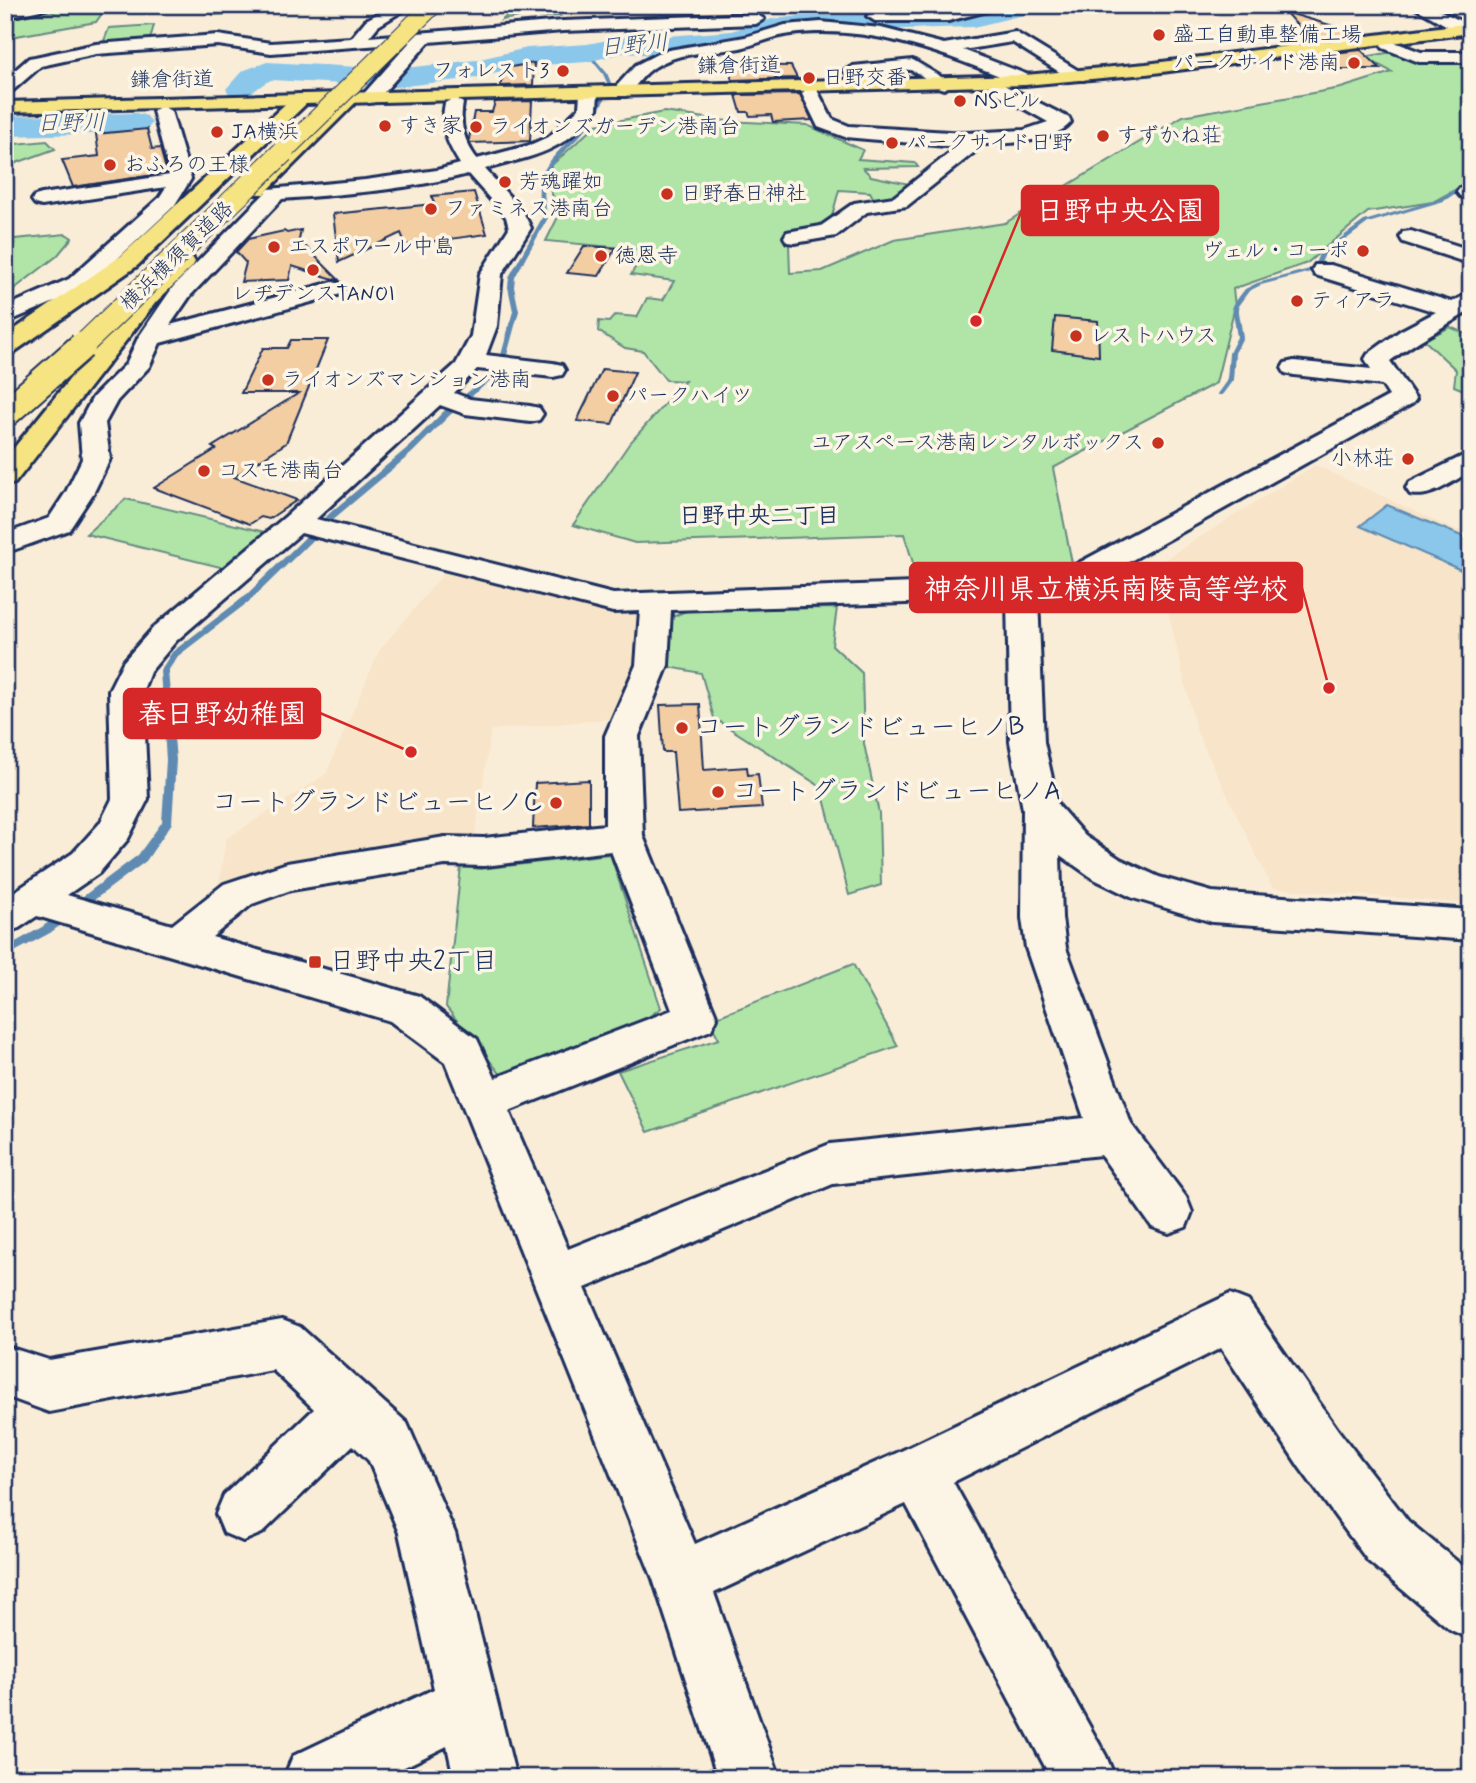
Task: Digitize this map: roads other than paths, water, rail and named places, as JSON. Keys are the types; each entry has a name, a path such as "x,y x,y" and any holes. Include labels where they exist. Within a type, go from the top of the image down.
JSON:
{"main road":[{"name":"横浜横須賀道路","path":"62,332 231,178 409,5"},
{"name":"横浜横須賀道路","path":"5,414 75,353 181,253 433,5"},
{"name":"鎌倉街道","path":"615,94 811,94 998,87 1152,75 1389,45 1469,31"},
{"name":"鎌倉街道","path":"366,92 454,103 615,94 1025,80 1469,31"},
{"path":"5,477 148,296 366,92"},
{"name":"鎌倉街道","path":"5,115 298,104 366,92 590,96"},
{"path":"5,347 129,261 298,104"},
{"name":"鎌倉街道","path":"5,107 298,104"},
{"path":"5,364 80,302 140,260"}],"street":[{"path":"5,13 44,5"},
{"path":"356,43 372,23 396,10 395,5"},
{"path":"615,94 649,64 682,50 743,43 789,29 873,11 948,16 963,14 968,8 994,5"},
{"path":"1418,5 1469,31"},
{"path":"5,64 35,62 96,49 147,47 201,40 225,40 271,48 754,12 863,29 945,48 1025,80"},
{"path":"945,48 1021,36 1044,55 1078,76"},
{"path":"366,92 423,38"},
{"path":"1389,45 1419,57 1471,57"},
{"path":"1044,55 1076,51"},
{"path":"5,88 35,62"},
{"path":"853,72 913,65 944,84"},
{"path":"811,94 825,123 845,131 879,135 961,142 1010,139 1053,130 1062,122 998,87"},
{"path":"5,544 59,524 69,511 96,459 92,423 106,397 137,368 150,338 181,292 276,193 365,186 475,168 537,149 557,140 588,109 590,96"},
{"path":"29,908 86,863 115,830 130,799 126,690 135,669 165,634 449,400 487,363 486,332 501,303 489,280 495,267 526,237 516,216 461,154 453,139 450,117 454,103"},
{"path":"5,316 77,284 167,202 181,179 162,111"},
{"path":"961,142 1002,158"},
{"path":"795,237 828,231 861,207 900,202 961,142"},
{"path":"42,200 181,179"},
{"path":"1411,237 1471,257"},
{"path":"1323,270 1461,311"},
{"path":"150,338 333,289"},
{"path":"300,524 613,603 1056,587 1078,578 1402,399 1377,359 1408,336 1461,311"},
{"path":"487,363 553,370"},
{"path":"1294,368 1391,379"},
{"path":"449,400 530,414"},
{"path":"1420,488 1471,460"},
{"path":"1022,590 1027,742 1041,810 1042,918 1046,948 1112,1134 1169,1212"},
{"path":"484,1102 696,1018 624,836 622,736 652,665 656,601"},
{"path":"1041,810 1072,845 1107,869 1147,888 1212,907 1471,925"},
{"path":"178,942 238,894 287,877 445,851 484,852 624,836"},
{"path":"29,908 93,917 404,1008 462,1051 681,1579 749,1778"},
{"path":"556,1276 830,1164 1112,1134"},
{"path":"681,1579 918,1471 1230,1318 1319,1448 1388,1541 1471,1610"},
{"path":"5,1371 48,1386 282,1344 388,1442 427,1532 485,1778"},
{"path":"243,1514 352,1409"},
{"path":"918,1471 1084,1778"},
{"path":"315,1778 466,1705"}],"water":[{"path":"1387,505 1471,540 1471,561 1461,570 1360,526"}],"waterway":[{"name":"日野川","path":"241,89 253,77 267,71 396,78 476,69 527,57 587,53 623,45 655,46 734,39 772,27 974,19 1030,5"},
{"path":"5,953 46,930 142,858 167,823 171,760 164,671 175,654 248,598 334,514 491,377 504,355 516,311 511,287 512,277 545,218 540,187 544,175 558,154 587,124 610,85 605,74 587,53"},
{"name":"日野川","path":"5,126 136,123"},
{"path":"1220,394 1230,380 1232,353 1240,337 1235,306 1247,290 1259,284 1316,269 1321,255 1366,222 1442,200 1471,180"}],"place":[{"name":"盛工自動車整備工場","path":"1159,35"},
{"name":"パークサイド港南","path":"1354,63"},
{"name":"フォレスト3","path":"563,71"},
{"name":"日野交番","path":"809,78"},
{"name":"NSビル","path":"960,101"},
{"name":"すき家","path":"385,126"},
{"name":"ライオンズガーデン港南台","path":"476,127"},
{"name":"JA横浜","path":"217,132"},
{"name":"すずかね荘","path":"1103,136"},
{"name":"パークサイド日野","path":"892,143"},
{"name":"おふろの王様","path":"110,165"},
{"name":"芳魂躍如","path":"505,182"},
{"name":"日野春日神社","path":"667,194"},
{"name":"ファミネス港南台","path":"431,209"},
{"name":"エスポワール中島","path":"274,247"},
{"name":"ヴェル・コーポ","path":"1363,251"},
{"name":"徳恩寺","path":"601,256"},
{"name":"レヂデンスTANOI","path":"313,270"},
{"name":"ティアラ","path":"1297,301"},
{"name":"日野中央公園","path":"976,321"},
{"name":"レストハウス","path":"1076,336"},
{"name":"ライオンズマンション港南","path":"268,380"},
{"name":"パークハイツ","path":"613,396"},
{"name":"ユアスペース港南レンタルボックス","path":"1158,443"},
{"name":"小林荘","path":"1408,459"},
{"name":"コスモ港南台","path":"204,471"},
{"name":"神奈川県立横浜南陵高等学校","path":"1329,688"},
{"name":"コートグランドビューヒノB","path":"682,728"},
{"name":"春日野幼稚園","path":"411,752"},
{"name":"コートグランドビューヒノA","path":"718,792"},
{"name":"コートグランドビューヒノC","path":"556,803"},
{"name":"日野中央2丁目","path":"315,962"}],"district":[{"name":"日野中央二丁目","path":"759,517"}]}
